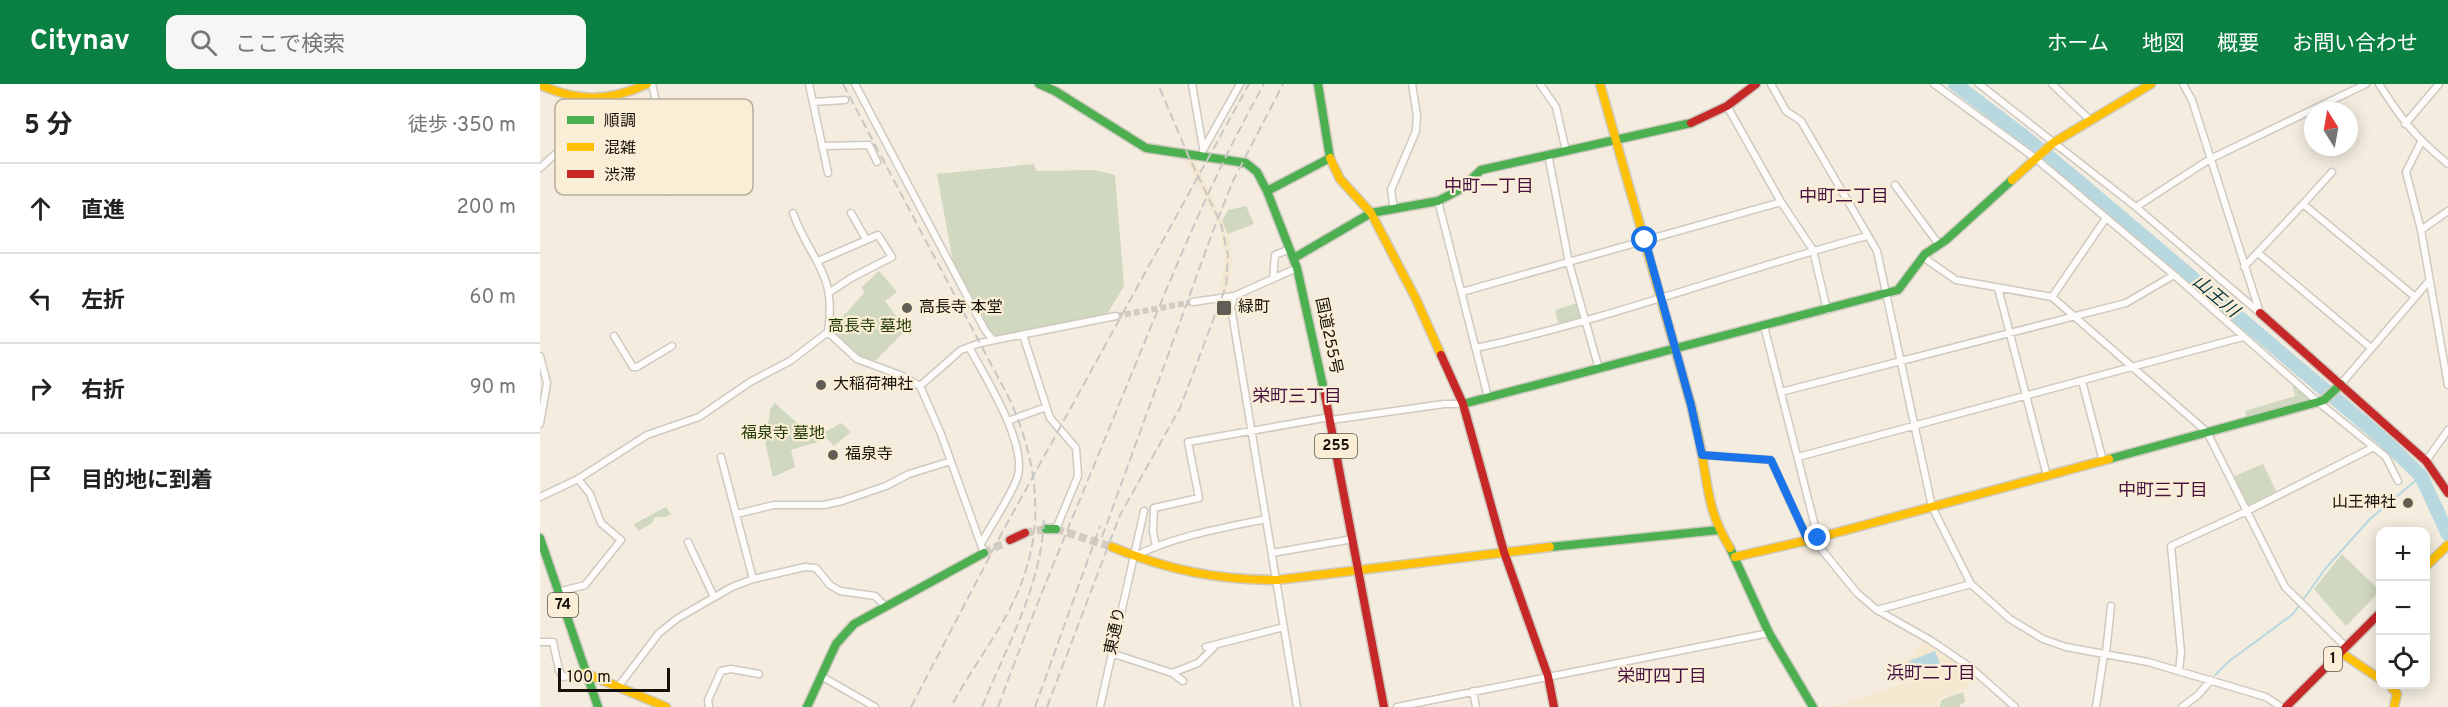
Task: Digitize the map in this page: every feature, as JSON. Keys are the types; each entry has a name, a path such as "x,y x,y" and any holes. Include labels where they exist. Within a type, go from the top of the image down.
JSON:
{"main road":[{"path":"604,99 616,97 650,84"},
{"name":"国道255号","path":"1039,84 1055,87 1146,148 1179,155 1203,153 1246,163 1257,172 1267,191 1297,268 1331,419 1384,707"},
{"path":"1318,84 1330,158 1340,179 1371,213 1416,299 1464,404 1504,552 1548,676 1554,707"},
{"path":"1600,84 1662,298 1702,455 1708,504 1769,633 1788,661 1813,707"},
{"path":"1294,258 1371,213 1438,201 1461,189 1481,170 1697,122 1727,106 1756,84"},
{"path":"1464,404 1898,290 1937,242 1946,240 2052,143 2151,84"},
{"path":"540,85 575,98 586,99"},
{"path":"1267,191 1330,158"},
{"path":"2260,314 2426,461 2448,493"},
{"path":"1735,557 1813,539 2321,401 2341,384"},
{"path":"1046,529 1056,529"},
{"path":"1112,547 1168,568 1207,576 1277,580 1504,552 1719,530"},
{"path":"1010,540 1025,533"},
{"name":"74","path":"540,538 598,707"},
{"path":"2430,562 2448,545"},
{"path":"807,707 836,644 854,624 984,554"},
{"name":"1","path":"2286,707 2376,617"},
{"path":"2343,650 2376,676"},
{"path":"585,673 666,707"},
{"path":"2393,689 2397,694 2394,707"}],"street":[{"path":"650,84 654,99"},
{"path":"809,84 828,173"},
{"path":"855,84 985,330 993,340"},
{"path":"1192,84 1203,153"},
{"path":"1203,153 1240,84"},
{"path":"1394,209 1390,190 1416,131 1417,116 1412,84"},
{"path":"1540,84 1556,107 1566,151"},
{"path":"1771,84 1786,111 1801,122 1877,251 1932,507 1971,584 2010,619 2043,639 2211,680 2266,697 2281,707"},
{"path":"1934,84 2036,157 2174,275 2243,337 2386,458 2398,481"},
{"path":"1979,84 2136,207 2260,314"},
{"path":"2052,84 2091,121"},
{"path":"2183,84 2193,100 2260,314"},
{"path":"2136,207 2210,159 2366,84"},
{"path":"2379,84 2404,124 2421,142 2448,164"},
{"path":"2404,124 2439,84"},
{"path":"813,102 845,100"},
{"path":"1727,106 1781,202 1813,250 1827,310"},
{"path":"2421,142 2406,172 2421,230 2448,385"},
{"path":"823,146 869,145 877,162"},
{"path":"540,168 555,154"},
{"path":"1548,154 1569,263 1599,369"},
{"path":"2244,267 2332,172"},
{"path":"1895,185 1937,242"},
{"path":"1438,201 1488,397"},
{"path":"1462,292 1781,202"},
{"path":"2303,204 2414,296"},
{"path":"2421,230 2448,211"},
{"path":"540,497 578,479 647,435 699,417 750,382 790,361 828,332 831,315 830,292 825,273 804,238 793,213"},
{"path":"851,213 866,239"},
{"path":"2052,297 2106,218"},
{"path":"818,261 878,235 892,257 851,278 830,292"},
{"path":"1476,348 1551,331 1813,250 1867,236"},
{"path":"1273,279 1275,255 1290,249"},
{"path":"2258,253 2371,348"},
{"path":"1923,257 1956,280 2052,297 2207,432 2285,587 2343,650"},
{"path":"1193,302 1234,296 1297,268"},
{"path":"1781,392 2126,303 2174,275"},
{"path":"2341,384 2429,281"},
{"path":"1998,288 2047,476"},
{"path":"1234,296 1231,307 1297,707"},
{"path":"920,386 946,362 969,347 1116,315"},
{"path":"1764,326 1798,457 1813,539"},
{"path":"828,332 857,359 900,375 920,386 951,461 984,554"},
{"path":"1023,335 1050,418 1076,448 1078,476 1056,529"},
{"path":"614,336 633,367 637,368 672,346"},
{"path":"1798,457 2243,337"},
{"path":"969,347 1008,421 1020,459 1018,476 981,544"},
{"path":"540,356 547,384 540,424"},
{"path":"2082,381 2103,461"},
{"path":"1156,547 1153,531 1154,508 1199,498 1188,442 1251,430 1444,404 1464,404"},
{"path":"1008,421 1046,407"},
{"path":"2426,461 2448,429"},
{"path":"2179,671 2181,652 2171,546 2247,511 2374,447"},
{"path":"1702,455 1771,460 1813,539 1857,593 1877,610 1930,640 1970,667 2015,707"},
{"path":"721,457 753,579"},
{"path":"737,514 774,505 824,505 842,501 886,486 909,474 951,461"},
{"path":"558,592 585,585 621,540 601,523 590,494 578,479"},
{"name":"東通り","path":"1100,707 1144,512"},
{"path":"1135,556 1156,547 1222,528 1266,519"},
{"path":"1272,553 1353,539"},
{"path":"688,542 714,597"},
{"path":"618,687 659,633 678,618 714,597 753,579 805,567 816,568 830,585 840,591 874,596 885,606"},
{"path":"1877,610 1971,584"},
{"path":"2096,707 2111,606"},
{"path":"1206,647 1284,627"},
{"path":"1397,707 1769,633"},
{"path":"540,642 553,642 559,670 563,677 585,673"},
{"path":"1172,673 1198,663 1217,645"},
{"path":"1111,652 1172,673 1183,681"},
{"path":"709,707 708,700 721,670 731,669 759,674"},
{"path":"821,676 875,707"},
{"path":"2182,707 2198,695 2211,680"},
{"path":"1473,691 1476,707"}],"shaded area":[{"path":"1185,159 1194,159 1229,233 1232,261 1227,293 1220,291 1225,258 1219,227"},
{"path":"1924,640 1964,666 1969,688 1939,699 1938,707 1832,707 1911,681 1904,659 1912,656"}],"green space":[{"path":"1034,164 1036,171 1094,170 1115,175 1124,286 1107,314 994,337 987,328 953,262 937,174"},
{"path":"1246,206 1254,224 1228,234 1222,221 1228,210"},
{"name":"高長寺 墓地","path":"879,271 897,292 885,301 906,330 874,362 856,353 832,329 864,293 862,287"},
{"path":"1578,303 1582,318 1559,326 1555,310"},
{"path":"2292,383 2312,401 2247,418 2245,411 2295,396"},
{"name":"福泉寺 墓地","path":"775,403 806,431 827,431 841,423 851,432 834,446 827,439 791,450 795,467 773,477 763,432 769,420 770,409"},
{"path":"2263,464 2277,493 2248,509 2232,477"},
{"path":"666,507 671,514 666,517 655,517 652,523 638,531 634,524"},
{"path":"2342,554 2376,587 2376,595 2346,626 2314,589"},
{"path":"1963,692 1965,702 1959,705 1960,707 1940,707 1941,700"}],"water":[{"path":"1935,651 1940,663 1913,673 1909,661"}],"waterway":[{"name":"山王川","path":"1955,84 2077,180 2384,440 2421,476 2448,534"},
{"path":"2215,675 2228,662 2293,614 2325,569 2370,519 2421,476"}],"tunnel":[{"path":"1116,316 1193,302"},
{"path":"1025,533 1046,529"},
{"path":"1056,529 1112,547"},
{"path":"984,553 1010,540"}],"railway":[{"path":"843,84 1010,400 1029,455 1034,482 1034,536 1019,589 1006,616 951,707"},
{"path":"1047,707 1120,515 1180,408 1226,286 1228,255 1221,224 1158,84"},
{"path":"911,707 1003,531 1249,84"},
{"path":"998,707 1056,557 1169,284 1204,203 1264,84"},
{"path":"1102,537 1213,231 1233,181 1283,84"},
{"path":"982,707 1030,591 1042,542 1044,517"},
{"path":"1035,707 1100,526"}],"traffic: fast":[{"path":"1039,84 1055,91 1146,148 1246,163 1257,172 1267,191"},
{"path":"1318,84 1330,158 1267,191 1297,268 1325,395"},
{"path":"1294,258 1371,213 1438,201 1461,189 1481,170 1691,123"},
{"path":"1463,404 1898,290 1925,254 1946,240 2012,180"},
{"path":"2109,459 2318,402 2324,400 2341,384"},
{"path":"1046,529 1056,529"},
{"path":"1550,547 1719,530"},
{"path":"540,538 598,707"},
{"path":"1730,548 1769,633 1813,707"},
{"path":"807,707 836,644 854,624 984,553"}],"traffic: slow":[{"path":"540,85 567,95 594,98 620,94 647,84"},
{"path":"1600,84 1691,405 1711,503 1730,548"},
{"path":"2012,180 2053,143 2151,84"},
{"path":"1330,158 1340,179 1371,213 1416,299 1441,355"},
{"path":"1735,557 1813,539 2109,459"},
{"path":"2430,562 2448,545"},
{"path":"1112,547 1173,568 1213,576 1255,580 1277,580 1550,547"},
{"path":"2340,652 2376,676"},
{"path":"585,673 666,707"},
{"path":"2393,689 2397,694 2394,707"}],"traffic: jam":[{"path":"1691,123 1727,106 1756,84"},
{"path":"2260,313 2426,461 2448,493"},
{"path":"1441,355 1463,404 1504,552 1548,676 1554,707"},
{"path":"1325,395 1384,707"},
{"path":"1010,540 1025,533"},
{"path":"2286,707 2376,617"}],"place":[{"name":"高長寺 本堂","path":"907,308"},
{"name":"緑町","path":"1224,308"},
{"name":"大稲荷神社","path":"821,385"},
{"name":"福泉寺","path":"833,455"},
{"name":"山王神社","path":"2408,503"}],"district":[{"name":"中町一丁目","path":"1489,187"},
{"name":"中町二丁目","path":"1844,197"},
{"name":"栄町三丁目","path":"1297,397"},
{"name":"中町三丁目","path":"2163,491"},
{"name":"浜町二丁目","path":"1931,674"},
{"name":"栄町四丁目","path":"1662,677"}],"route":[{"path":"1645,240 1691,405 1702,455 1771,460 1808,540 1818,538"}]}
